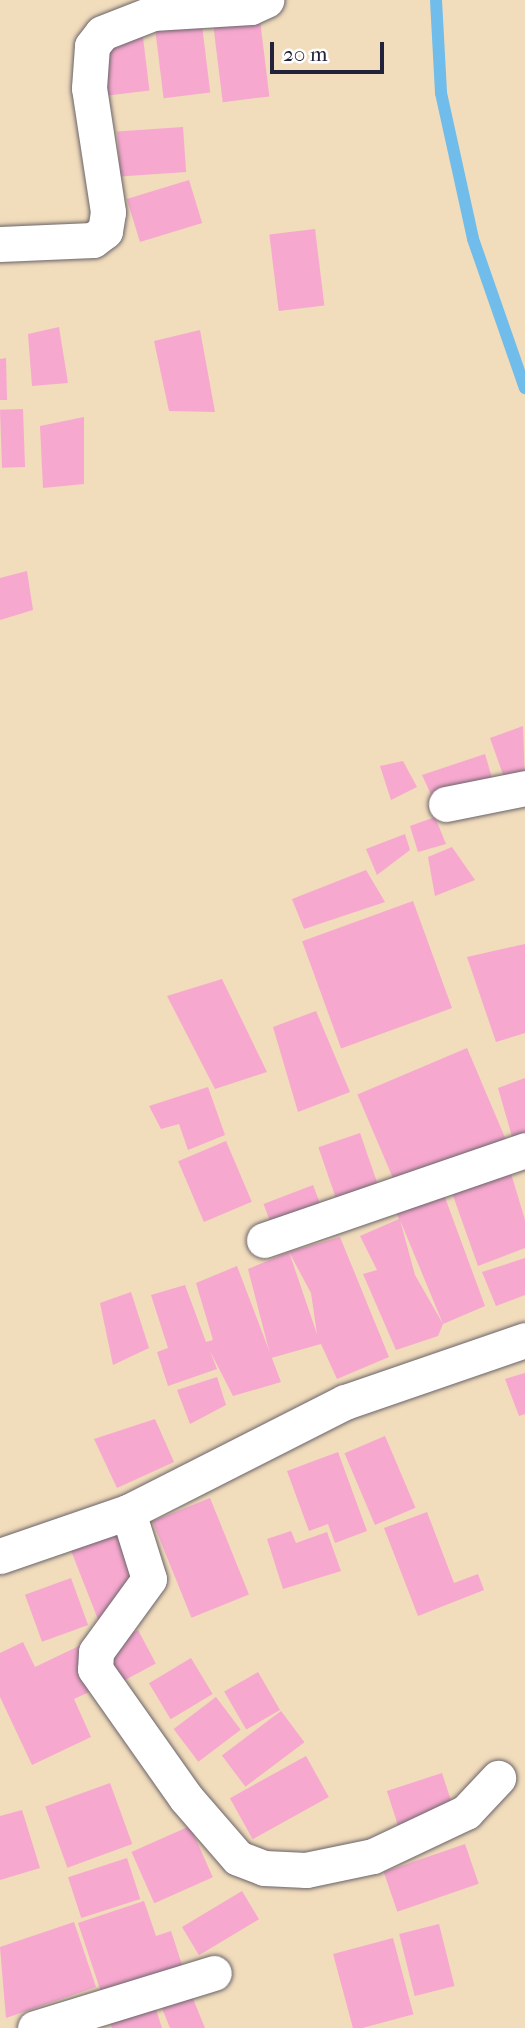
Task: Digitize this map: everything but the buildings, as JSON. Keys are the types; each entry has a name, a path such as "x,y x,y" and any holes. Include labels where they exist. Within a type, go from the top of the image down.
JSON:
{"street":[{"path":"0,244 93,240 105,230 108,212 89,88 92,46 102,33 153,12 251,7 266,0"},
{"path":"446,804 525,788"},
{"path":"264,1240 525,1150"},
{"path":"0,1556 128,1513 345,1402 525,1340"},
{"path":"128,1513 149,1579 96,1652 95,1669 186,1798 238,1858 264,1868 306,1870 373,1856 466,1812 498,1778"},
{"path":"36,2028 214,1973"}],"waterway":[{"path":"436,0 441,93 473,239 525,388"}]}
